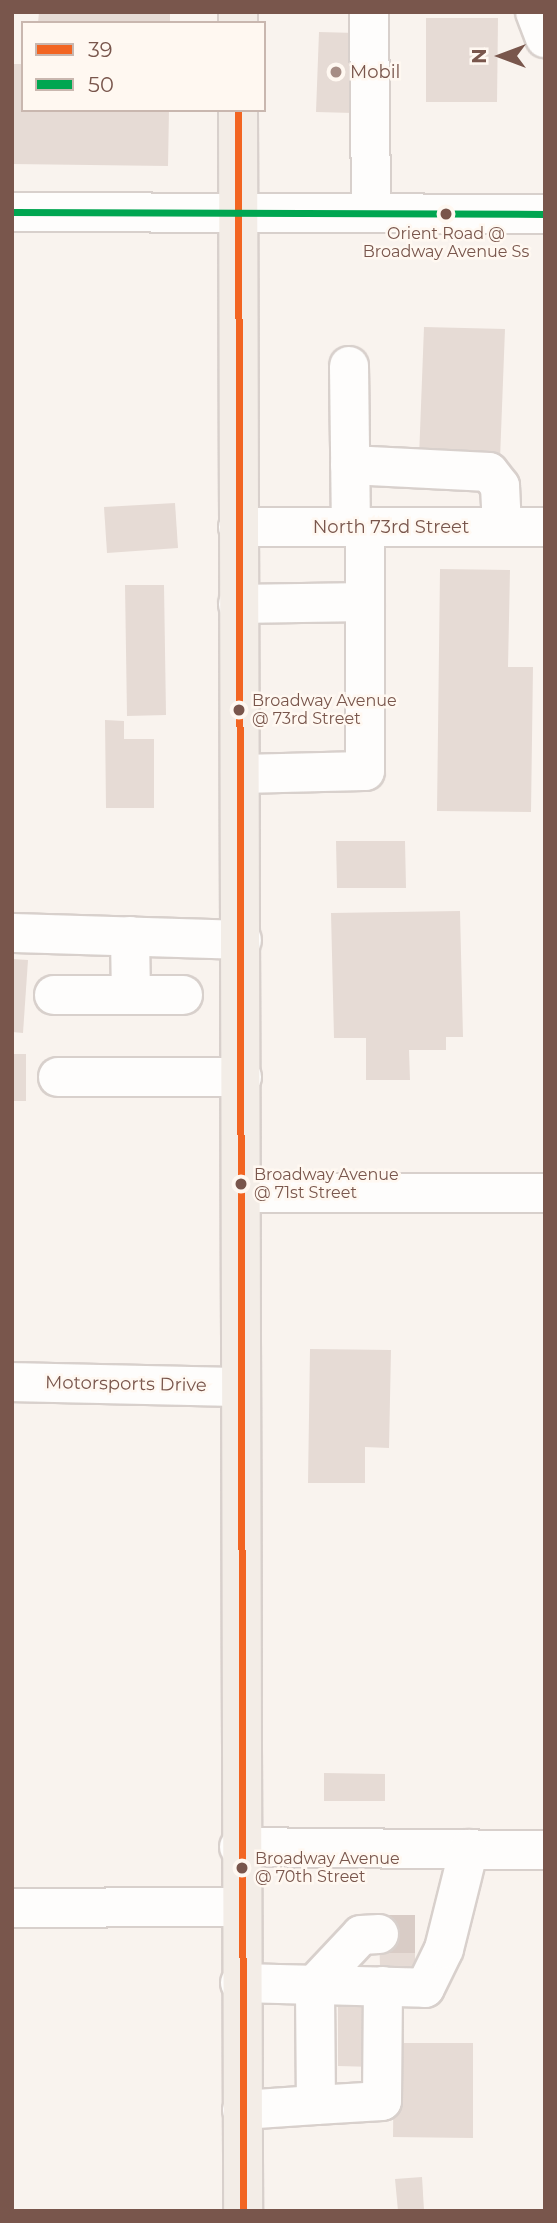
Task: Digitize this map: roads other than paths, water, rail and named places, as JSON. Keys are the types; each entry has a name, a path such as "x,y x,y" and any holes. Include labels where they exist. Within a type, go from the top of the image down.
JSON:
{"main road":[{"path":"238,112 238,604 242,940 239,1907 243,2211"}],"street":[{"path":"369,12 371,213"},
{"path":"535,12 545,38"},
{"path":"12,212 545,214 545,192"},
{"path":"240,774 365,771 365,602 350,465 349,366"},
{"path":"350,465 489,472 500,486 502,527"},
{"name":"North 73rd Street","path":"238,527 545,527"},
{"path":"238,604 365,602"},
{"path":"12,933 242,940"},
{"path":"130,936 131,995"},
{"path":"54,995 183,995"},
{"path":"58,1077 242,1076"},
{"path":"242,1193 545,1193"},
{"name":"Motorsports Drive","path":"12,1382 240,1387"},
{"path":"239,1847 545,1850"},
{"path":"240,1983 425,1988 414,1934 469,1849"},
{"path":"12,1908 239,1907"},
{"path":"316,2105 315,1984 360,1935 414,1934"},
{"path":"242,2110 382,2101 383,1986"}],"tunnel":[{"path":"379,1934 415,1934"}],"place":[{"name":"Mobil","path":"336,72"},
{"name":"Orient Road @ Broadway Avenue Ss","path":"446,214"},
{"name":"Broadway Avenue @ 73rd Street","path":"239,710"},
{"name":"Broadway Avenue @ 71st Street","path":"241,1184"},
{"name":"Broadway Avenue @ 70th Street","path":"242,1868"}]}
